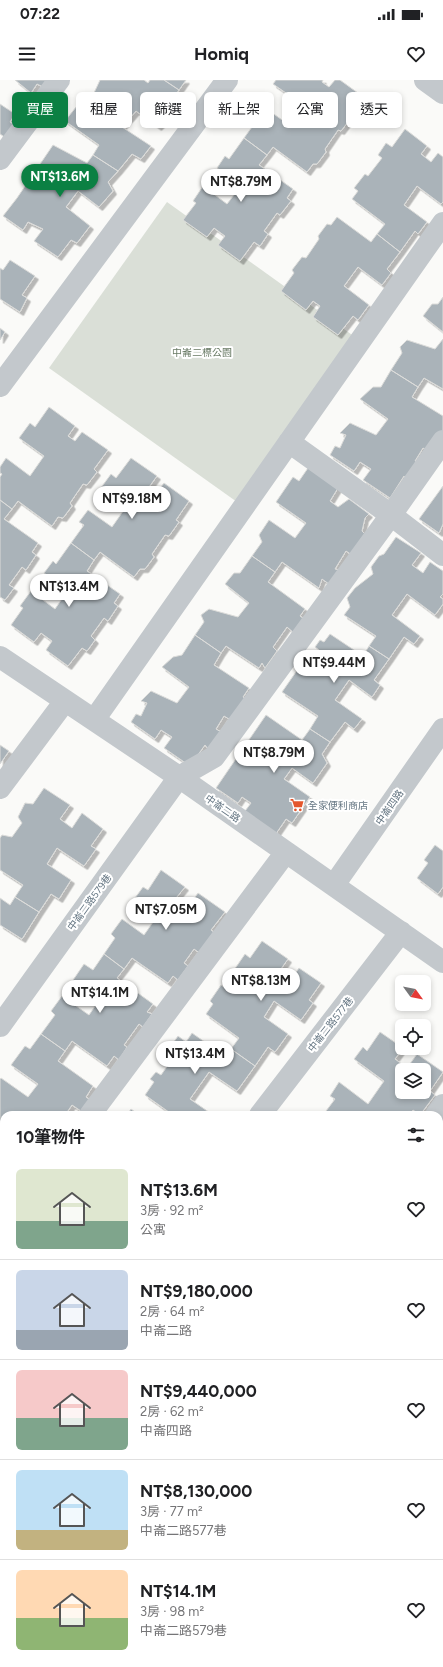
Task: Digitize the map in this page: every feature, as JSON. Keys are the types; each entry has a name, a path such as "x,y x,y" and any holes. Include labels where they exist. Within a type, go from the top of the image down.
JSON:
{"street":[{"path":"0,159 59,80"},
{"path":"0,386 227,80"},
{"path":"425,80 443,93"},
{"path":"94,720 443,224"},
{"path":"179,777 214,757 391,515 443,441"},
{"path":"289,442 391,515 443,555"},
{"name":"中崙二路","path":"0,657 179,777 443,962"},
{"path":"0,788 65,700"},
{"name":"中崙四路","path":"334,885 443,729"},
{"name":"中崙二路579巷","path":"0,1026 179,777"},
{"path":"93,1111 286,852"},
{"name":"中崙二路577巷","path":"263,1111 401,932"}],"green space":[{"name":"中崙二標公園","path":"167,202 355,337 237,502 49,368"}],"building":[{"path":"15,80 47,80 43,87 37,84 32,92"},
{"path":"100,80 144,80 148,83 150,80 164,80 179,90 177,92 140,92 140,114 136,111 132,116 132,92 94,92"},
{"path":"164,80 186,80 179,90"},
{"path":"276,80 323,80 322,82 329,87 335,80 340,80 356,92 346,92 346,124 341,131 338,130 325,149 326,152 317,164 313,164 307,172 273,147 267,155 244,138 251,128 274,128 274,114 282,120 282,128 338,128 338,92 285,92 273,84"},
{"path":"0,104 12,112 12,119 10,122 12,123 12,128 15,128 9,140 0,134"},
{"path":"76,107 76,128 124,128 151,146 141,159 132,154 118,171 93,155 99,145 68,123 68,117"},
{"path":"405,129 427,146 421,154 431,162 438,153 443,157 443,202 441,204 417,186 404,205 427,222 418,234 415,231 400,252 377,234 385,224 352,199 358,191 354,188 365,174 368,176 382,158 378,155 386,143 392,147"},
{"path":"244,138 267,155 259,165 293,189 287,198 291,201 280,215 277,213 264,231 268,234 260,246 254,242 240,261 218,245 225,236 214,228 207,237 183,220 196,203 193,201 203,186 227,204 241,186 217,168 225,156 229,159"},
{"path":"53,145 87,163 93,155 118,171 108,182 113,191 99,207 78,191 66,207 90,226 77,243 71,240 58,257 34,241 43,229 28,222 23,230 3,216"},
{"path":"337,217 371,242 377,234 400,252 387,269 391,273 382,285 358,267 344,286 369,305 358,320 353,316 338,335 313,317 320,306 313,301 306,310 281,291 294,273 292,270 302,257 306,258 319,239 318,236 327,224 331,225"},
{"path":"10,260 35,276 22,295 27,298 20,312 0,299 0,268 3,270"},
{"path":"443,297 443,332 423,316 432,304 438,304"},
{"path":"0,328 5,332 0,340"},
{"path":"443,339 443,389 424,378 418,387 391,370 402,353 400,347 407,340 435,349"},
{"path":"391,370 418,387 412,397 443,416 443,438 433,454 423,448 415,461 420,464 408,482 404,476 390,498 363,480 371,469 360,462 354,471 330,455 335,446 340,448 346,435 340,433 350,423 376,435 388,419 360,399 373,387 381,387"},
{"path":"49,407 75,426 68,436 75,441 82,432 108,450 94,469 97,472 87,485 83,484 70,503 72,506 63,518 58,517 52,526 18,501 12,509 0,500 0,477 2,474 0,473 0,467 6,458 30,476 44,456 19,438 30,423 35,427"},
{"path":"131,458 157,476 149,487 157,492 164,483 189,501 176,520 179,522 169,536 165,535 152,554 154,557 145,569 140,569 134,577 100,552 94,560 71,543 84,525 79,522 88,510 112,527 126,507 100,489 111,474 116,478"},
{"path":"308,468 338,488 330,501 338,507 349,499 369,514 365,518 362,531 365,534 352,555 346,551 335,569 339,570 329,584 322,579 319,588 282,562 275,572 252,556 262,542 259,535 269,520 295,538 306,523 276,502 293,477 299,481"},
{"path":"443,486 443,524 439,533 419,519"},
{"path":"0,500 12,509 4,519 38,543 32,552 36,555 26,570 22,567 9,585 14,588 5,600 0,597"},
{"path":"396,537 421,553 412,565 423,573 430,562 443,571 443,594 440,597 443,599 443,604 435,615 407,594 392,615 420,636 414,644 404,637 389,659 369,646 376,636 344,615 350,607 347,598 355,588 373,574 371,567 379,556 384,554"},
{"path":"71,543 94,560 87,571 120,594 114,603 118,606 108,621 104,618 91,636 95,640 87,651 82,648 68,666 46,650 52,641 41,633 34,642 11,625 23,608 20,606 31,591 55,609 68,590 44,573 53,561 56,564"},
{"path":"252,556 275,572 268,582 305,609 300,616 304,619 294,633 287,627 273,647 277,651 265,668 262,663 259,668 226,646 221,653 195,635 204,622 201,615 209,609 238,617 249,603 225,584 234,573 240,573"},
{"path":"330,634 363,656 369,646 389,659 374,680 380,685 372,697 349,680 335,700 362,719 354,729 345,722 330,742 310,729 318,716 282,692 298,669 307,667 319,650 315,647 320,640 324,642"},
{"path":"195,635 221,653 214,665 249,688 243,697 248,700 234,722 224,716 216,729 221,732 209,750 205,745 190,766 164,748 172,737 161,730 155,739 131,722 136,714 141,716 147,703 141,701 151,691 177,703 189,687 162,667 173,657 182,655"},
{"path":"266,715 302,740 310,729 330,742 322,754 327,763 313,783 292,768 284,779 310,797 292,823 286,819 273,838 242,815 251,803 242,797 238,803 216,788"},
{"path":"0,745 9,751 0,764"},
{"path":"44,788 70,805 60,819 72,828 82,813 103,829 91,846 96,849 84,866 57,848 47,864 71,880 59,899 51,894 39,912 15,897 23,885 0,870 0,838 2,835 12,837 22,823 18,817 25,803 33,804"},
{"path":"435,845 443,851 443,887 438,894 417,878 428,863 424,860"},
{"path":"161,870 185,887 176,898 188,907 198,893 225,912 211,930 216,934 201,954 194,949 184,963 188,966 178,980 173,976 168,983 132,958 124,969 104,954 115,938 111,934 122,919 144,935 158,915 135,898 143,887 148,890"},
{"path":"15,897 39,912 22,939 0,925 0,898 10,905"},
{"path":"262,941 288,959 278,973 290,981 299,968 321,983 309,1000 313,1003 301,1020 274,1001 264,1017 288,1034 275,1052 268,1047 255,1066 231,1049 239,1038 206,1014 213,1004 210,1001 221,985 228,990 240,974 234,970 245,954 250,958"},
{"path":"104,954 124,969 117,978 153,1004 147,1012 152,1014 143,1027 139,1024 124,1045 127,1047 119,1060 114,1056 107,1066 72,1041 65,1051 41,1034 55,1015 51,1011 62,996 89,1015 98,1002 71,983 84,964 93,970"},
{"path":"380,1032 395,1042 395,1055 398,1055 395,1059 400,1063 395,1063 395,1099 431,1099 431,1092 435,1095 423,1111 326,1111 335,1099 330,1096 339,1082 368,1104 384,1081 354,1059 363,1047 367,1051"},
{"path":"192,1033 226,1057 231,1049 255,1066 237,1091 209,1072 190,1099 207,1111 167,1111 145,1095 154,1082 150,1079 156,1072 161,1075 178,1051 171,1046 178,1036 186,1042"},
{"path":"41,1034 65,1051 58,1061 93,1086 86,1097 90,1100 81,1111 72,1105 68,1111 0,1111 1,1078 28,1097 38,1084 11,1065 25,1046 30,1049"},
{"path":"416,1055 430,1063 411,1063"},
{"path":"431,1064 443,1072 431,1090"}],"place":[{"name":"全家便利商店","path":"297,805"}]}
